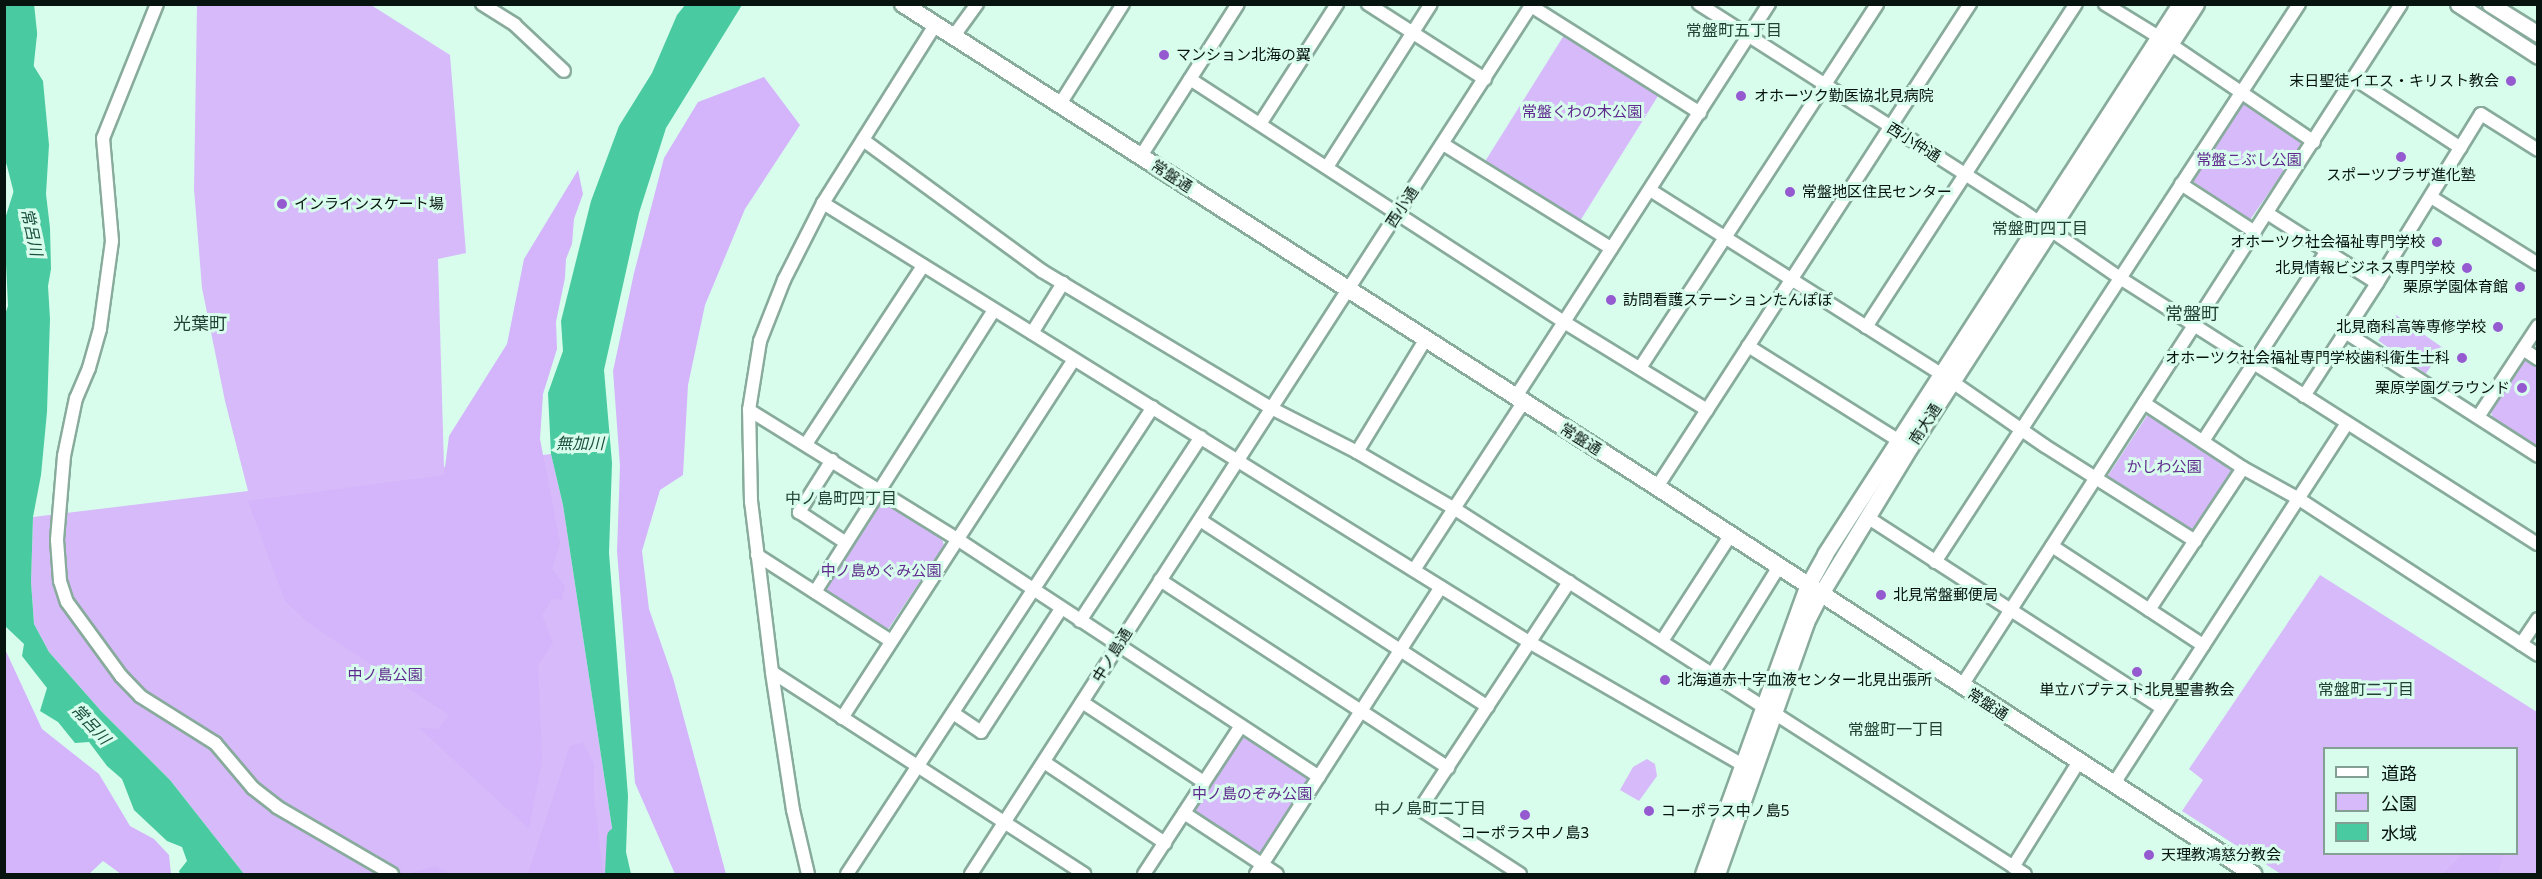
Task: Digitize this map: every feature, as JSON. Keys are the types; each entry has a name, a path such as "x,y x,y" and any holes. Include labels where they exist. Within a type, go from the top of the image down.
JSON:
{"main road":[{"name":"常盤通","path":"905,6 1142,156 1519,401 1657,487 2113,786 2253,874"}],"street":[{"path":"157,4 103,138 112,241 100,329 76,398 64,456 57,540 60,581 67,602 122,676 140,696 215,743 253,788 277,807 392,874"},
{"path":"482,4 515,25 564,71"},
{"path":"953,37 977,4"},
{"path":"1060,104 1123,4"},
{"path":"1142,156 1238,4"},
{"path":"1260,124 1337,4"},
{"path":"1368,4 1485,79"},
{"path":"1327,167 1431,4"},
{"name":"西小仲通","path":"1699,4 1890,128 1965,173 2120,278 2253,364 2538,544"},
{"path":"1414,570 1455,509 1564,322 1769,4"},
{"path":"1640,368 1877,4"},
{"path":"1657,487 1970,4"},
{"path":"1866,327 2076,4"},
{"path":"2105,4 2165,40 2314,142"},
{"name":"南大通","path":"2165,40 2181,4"},
{"name":"南大通","path":"1814,591 1867,517 1947,378 2165,40 2196,4"},
{"path":"1935,562 2299,4"},
{"path":"1961,687 2355,79 2401,4"},
{"path":"2458,4 2538,56"},
{"path":"2490,4 2538,34"},
{"path":"1531,5 1700,112"},
{"name":"西小通","path":"1271,408 1531,5"},
{"path":"808,874 793,810 757,555 751,501 749,410 760,341 784,280 823,203 935,25"},
{"path":"1190,79 1564,322 1707,410"},
{"path":"2355,79 2461,148"},
{"path":"2304,396 2378,283 2481,114 2538,150"},
{"path":"863,140 1063,284 1271,408 1357,452 1455,509 2025,874"},
{"path":"1443,144 1611,248"},
{"path":"2181,184 2255,232"},
{"path":"1650,190 1947,378 2021,430 2195,541"},
{"path":"2430,196 2538,264"},
{"path":"823,203 1529,642 1743,765"},
{"path":"2267,213 2378,283"},
{"path":"2203,441 2327,251"},
{"path":"806,444 923,267"},
{"path":"1032,333 1063,284"},
{"path":"815,592 994,310"},
{"path":"2478,417 2538,326"},
{"path":"2345,332 2538,456"},
{"path":"1357,452 1425,340"},
{"path":"1748,346 1898,440"},
{"path":"2523,349 2538,359"},
{"path":"842,718 1074,359"},
{"name":"南大通","path":"1717,874 1769,710 1814,591 1825,554 1898,440 1947,378"},
{"path":"2144,403 2243,468 2299,499 2538,655"},
{"path":"847,874 1153,407"},
{"name":"中ノ島通","path":"971,874 1271,408"},
{"path":"749,410 957,539 1319,777"},
{"path":"2113,786 2346,423"},
{"path":"1080,621 1201,437"},
{"path":"832,460 799,512 846,543"},
{"path":"2149,610 2243,468"},
{"path":"1867,517 2162,708"},
{"path":"1200,520 1488,707"},
{"path":"1662,641 1730,536"},
{"path":"2052,546 2203,645"},
{"path":"757,555 891,641"},
{"path":"1713,674 1778,568"},
{"path":"1160,580 1448,768"},
{"path":"1520,874 1420,809 1569,582"},
{"path":"1259,870 1441,587"},
{"path":"953,713 981,732 1061,609"},
{"path":"2521,644 2538,619"},
{"path":"772,672 1084,874"},
{"path":"1082,702 1204,782"},
{"name":"南大通","path":"1703,874 1743,765 1769,710"},
{"path":"1144,874 1241,726"},
{"path":"1044,762 1165,843"},
{"path":"2013,867 2078,763"},
{"path":"1184,813 1259,870 1277,874"}],"green space":[{"name":"中ノ島公園","path":"197,5 371,5 450,55 466,253 438,259 444,467 551,454 563,505 619,874 244,874 170,780 101,711 49,652 34,624 31,582 33,517 248,491 225,401 202,288 194,189"},
{"name":"常盤くわの木公園","path":"1566,32 1661,91 1579,222 1484,163"},
{"name":"常盤こぶし公園","path":"2244,101 2304,143 2249,221 2190,179"},
{"path":"2396,315 2444,348 2426,374 2378,340"},
{"name":"栗原学園グラウンド","path":"2529,359 2537,365 2537,447 2492,417 2491,411 2525,360"},
{"name":"かしわ公園","path":"2150,411 2238,468 2195,534 2107,477"},
{"name":"中ノ島めぐみ公園","path":"884,501 942,539 944,545 889,628 883,630 825,593 824,588 879,502"},
{"path":"2320,575 2537,712 2537,874 2281,874 2182,811 2203,780 2189,769"},
{"name":"中ノ島のぞみ公園","path":"1249,735 1307,775 1308,783 1262,851 1254,854 1196,815 1194,808 1241,737"},
{"path":"1647,759 1655,764 1657,776 1639,801 1620,790 1633,767"}],"shaded area":[{"path":"764,77 800,125 745,209 705,305 688,385 683,475 660,490 642,551 649,609 673,678 726,874 675,874 635,783 617,551 620,466 613,371 634,273 664,158 698,102"},
{"path":"578,170 583,194 574,219 572,244 566,259 565,278 556,322 557,349 543,394 540,439 560,543 552,569 565,586 562,600 552,599 542,615 553,643 538,665 542,760 529,829 419,728 438,729 449,715 311,625 285,601 248,501 444,475 449,436 507,344 524,259"},
{"path":"4,647 42,729 99,774 130,826 154,839 169,855 171,874 121,874 103,861 89,874 5,874"},
{"path":"583,742 594,764 594,796 603,874 528,874 570,746"},
{"path":"2462,855 2502,855 2498,874 2443,874"},
{"path":"435,866 452,874 408,874"}],"water":[{"path":"5,4 24,5 30,60 43,81 49,145 46,194 50,228 51,269 48,286 50,319 47,412 41,475 33,517 31,582 34,624 49,652 101,711 170,780 244,874 180,874 179,871 187,861 182,847 167,841 134,810 122,779 107,766 89,742 75,743 58,722 40,711 47,688 22,656 24,644 5,626 4,317 8,306 4,222 21,168 5,145"},
{"name":"無加川","path":"685,5 742,5 666,128 639,213 604,370 612,463 609,553 628,796 626,852 631,874 619,874 563,505 551,454 548,393 563,351 561,321 591,201 619,126 652,73 677,15"}],"waterway":[{"name":"常呂川","path":"25,4 28,34 25,65"},
{"name":"常呂川","path":"13,134 15,161 25,200"},
{"name":"無加川","path":"614,874 616,837"}],"place":[{"name":"マンション北海の翼","path":"1164,55"},
{"name":"末日聖徒イエス・キリスト教会","path":"2511,81"},
{"name":"オホーツク勤医協北見病院","path":"1741,96"},
{"name":"スポーツプラザ進化塾","path":"2401,157"},
{"name":"常盤地区住民センター","path":"1790,192"},
{"name":"インラインスケート場","path":"282,204"},
{"name":"オホーツク社会福祉専門学校","path":"2437,242"},
{"name":"北見情報ビジネス専門学校","path":"2467,268"},
{"name":"栗原学園体育館","path":"2520,287"},
{"name":"訪問看護ステーションたんぽぽ","path":"1611,300"},
{"name":"北見商科高等専修学校","path":"2498,327"},
{"name":"オホーツク社会福祉専門学校歯科衛生士科","path":"2462,358"},
{"name":"栗原学園グラウンド","path":"2522,388"},
{"name":"北見常盤郵便局","path":"1881,595"},
{"name":"単立バプテスト北見聖書教会","path":"2137,672"},
{"name":"北海道赤十字血液センター北見出張所","path":"1665,680"},
{"name":"コーポラス中ノ島5","path":"1649,811"},
{"name":"コーポラス中ノ島3","path":"1525,815"},
{"name":"天理教鴻慈分教会","path":"2149,855"}],"district":[{"name":"常盤町五丁目","path":"1734,30"},
{"name":"常盤町四丁目","path":"2040,228"},
{"name":"常盤町","path":"2192,313"},
{"name":"光葉町","path":"200,323"},
{"name":"中ノ島町四丁目","path":"841,498"},
{"name":"常盤町二丁目","path":"2366,689"},
{"name":"常盤町一丁目","path":"1896,729"},
{"name":"中ノ島町二丁目","path":"1430,808"}]}
